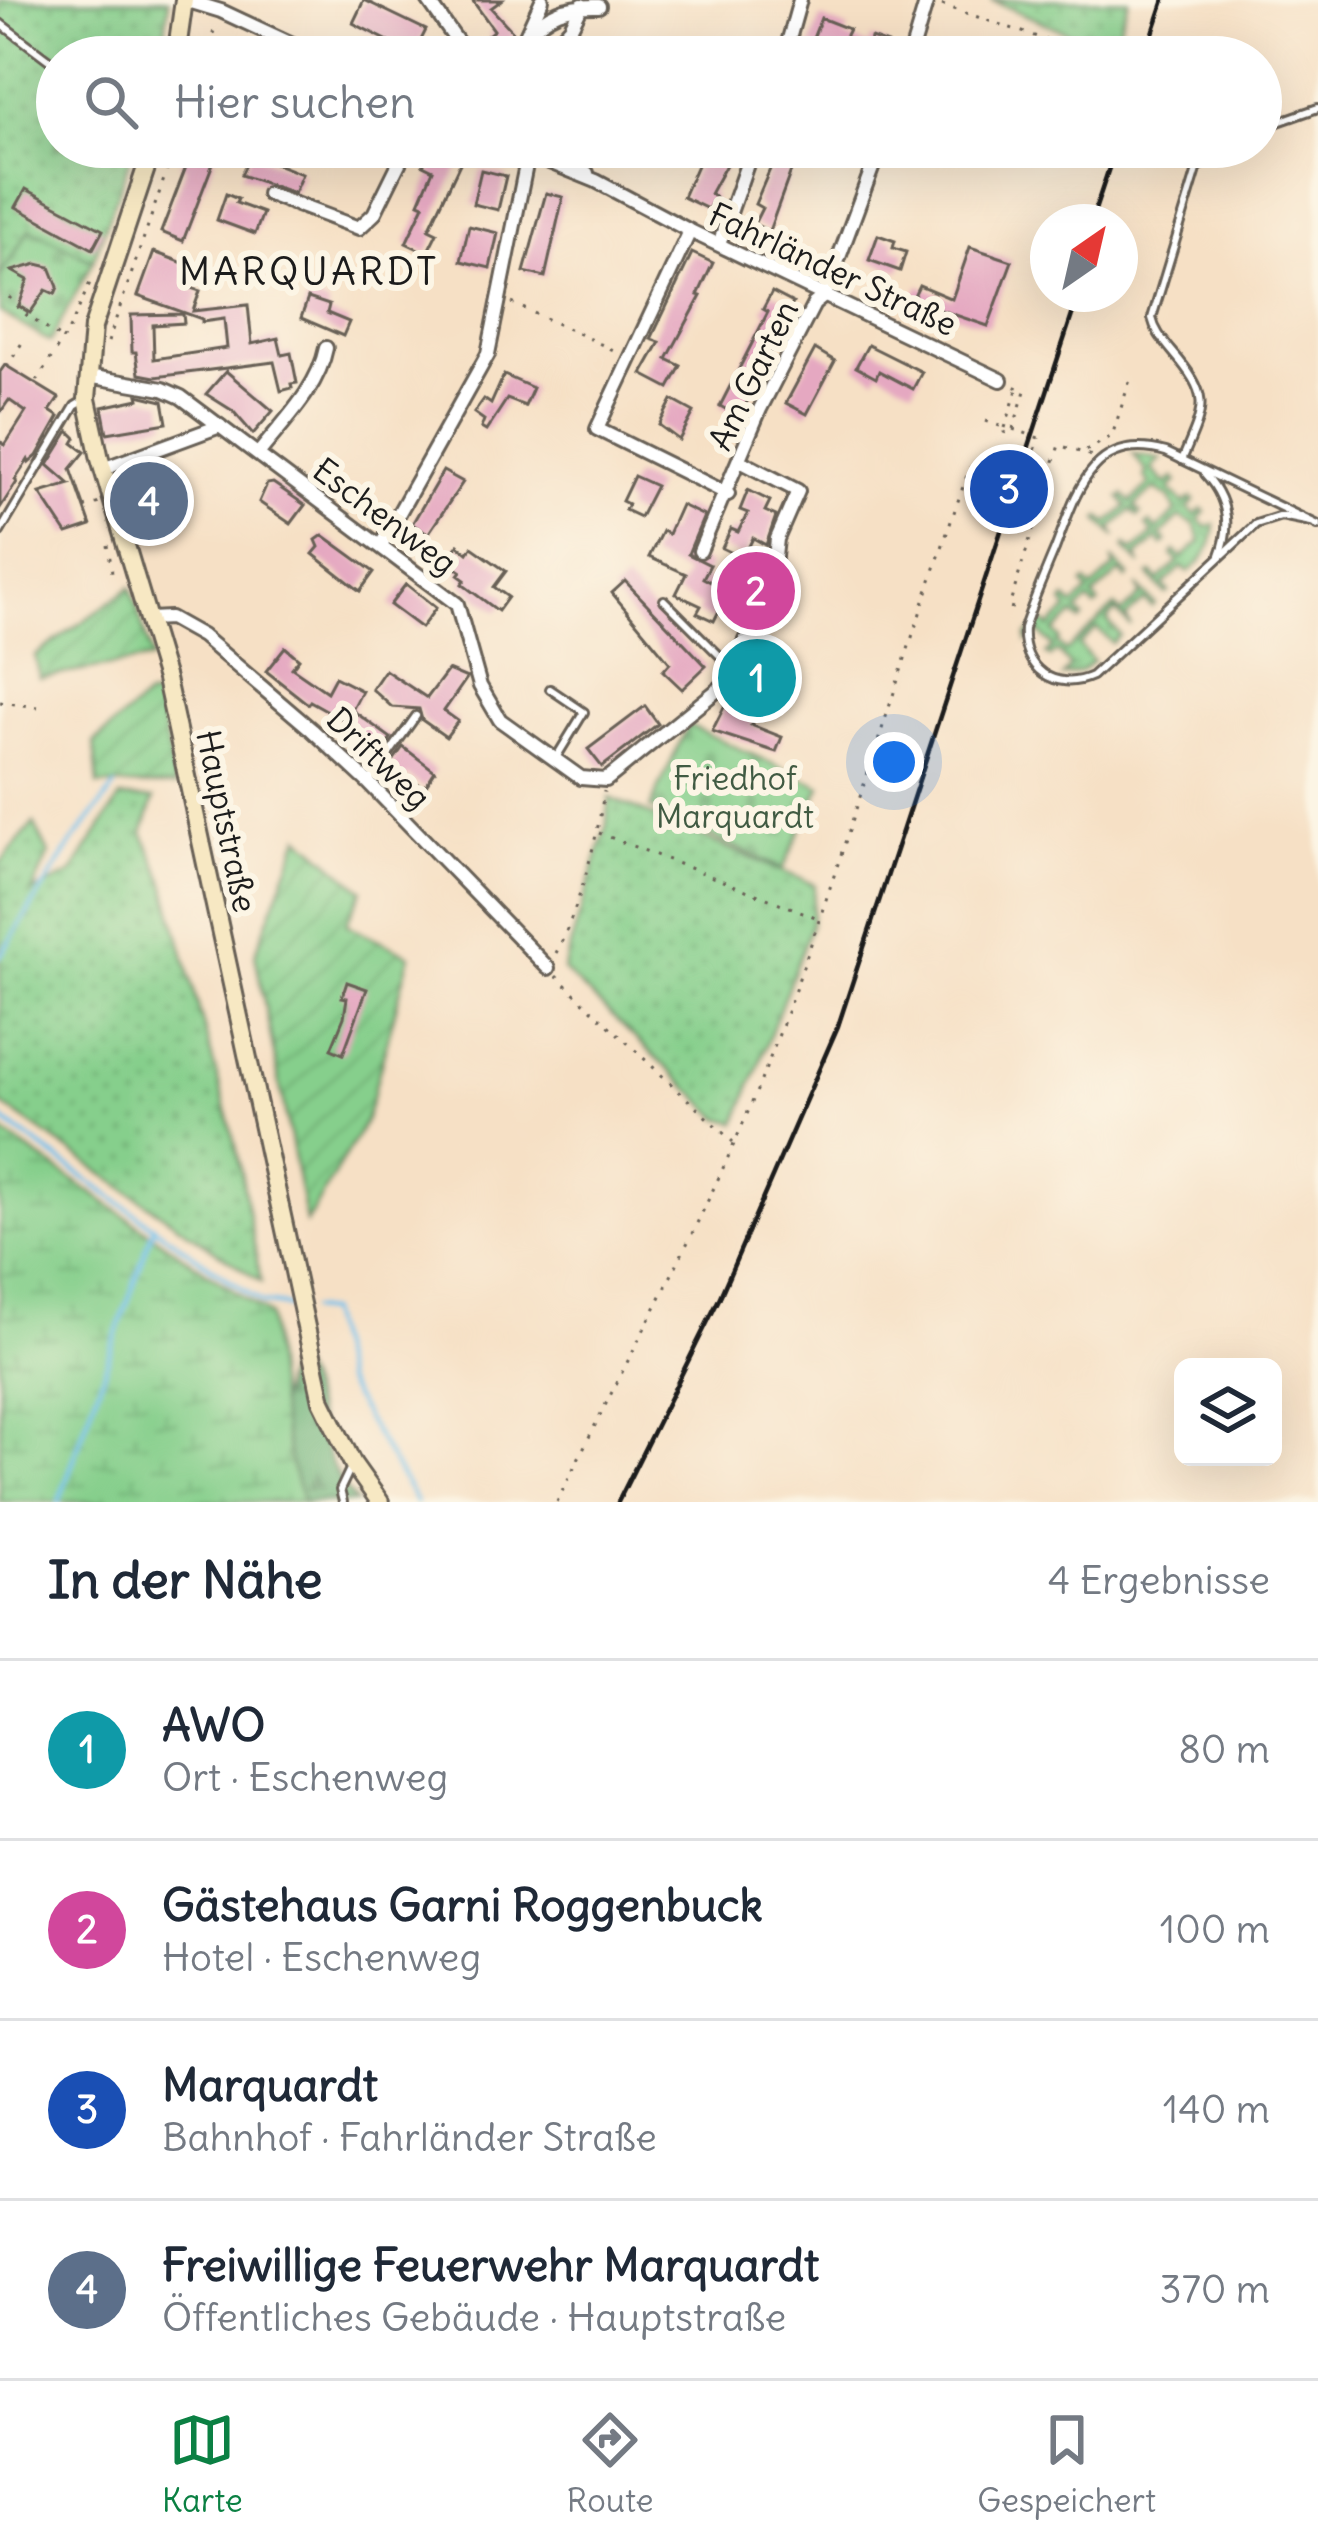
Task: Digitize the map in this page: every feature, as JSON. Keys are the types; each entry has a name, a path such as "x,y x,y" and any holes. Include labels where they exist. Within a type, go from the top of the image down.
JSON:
{"street":[{"path":"179,36 185,0 275,36"},
{"path":"429,0 454,36"},
{"path":"526,36 542,0"},
{"path":"790,36 800,0"},
{"path":"916,36 927,1"},
{"path":"526,36 544,16 582,5 599,6"},
{"path":"563,36 582,5"},
{"name":"Hauptstraße","path":"146,168 93,327 87,399 103,470 151,619 322,1401 353,1464 380,1502"},
{"path":"268,194 358,228 374,214 397,168"},
{"path":"381,544 488,354 525,168"},
{"name":"Fahrländer Straße","path":"563,168 1000,380"},
{"path":"581,168 596,181"},
{"path":"719,244 746,168"},
{"name":"Am Garten","path":"700,550 728,494 760,409 814,304 825,295 872,168"},
{"name":"Am Garten","path":"690,231 597,429 728,494"},
{"path":"257,454 310,388 326,348"},
{"name":"Eschenweg","path":"90,377 163,388 381,544 457,604 487,702 514,734 581,778 606,780"},
{"path":"103,470 220,426"},
{"path":"606,780 725,684 772,582 777,539 797,491 740,461"},
{"name":"Driftweg","path":"151,619 170,619 202,636 368,782 548,968"}],"lane":[{"path":"0,23 36,50"},
{"path":"1282,121 1318,108"},
{"path":"1182,460 1203,398 1195,378 1157,333 1152,318 1199,168"},
{"path":"0,532 75,406 87,399"},
{"path":"1132,449 1155,449 1315,523 1281,516 1256,524 1092,676 1073,682 1053,680 1036,668 1026,652 1023,634 1028,616 1083,478 1100,461 1132,449"},
{"path":"1182,460 1210,479 1225,507 1226,539 1211,567"},
{"path":"664,600 733,668"},
{"path":"550,689 584,712 554,761"},
{"path":"368,782 416,716"},
{"path":"343,1502 340,1490 353,1464"}],"path":[{"path":"927,1 1033,36"},
{"path":"213,36 221,11"},
{"path":"90,377 118,321 168,168"},
{"path":"37,381 63,340 95,271"},
{"path":"9,297 22,312 63,340"},
{"path":"500,297 630,358"},
{"path":"7,367 26,338"},
{"path":"1000,380 1025,392 1013,429 1040,438 1025,472 1048,480"},
{"path":"1084,453 1112,436 1130,380"},
{"path":"1014,436 1004,432 1017,388"},
{"path":"986,421 1005,428"},
{"path":"1013,608 1009,607 1060,443 1091,455"},
{"path":"557,1502 734,1143 782,1024 970,467"},
{"path":"1043,496 1055,502"},
{"path":"1026,551 1034,555"},
{"path":"0,702 38,706"},
{"path":"606,780 597,832 570,926 548,968 734,1143"},
{"path":"597,832 818,918"}],"green space":[{"path":"0,0 169,0 165,36 36,36 36,168 126,168 93,261 30,229 0,277"},
{"path":"991,0 1129,0 1116,36 1076,36"},
{"path":"30,228 93,261 50,342 0,312 0,277"},
{"path":"1133,454 1161,459 1152,469 1166,484 1174,478 1177,481 1170,489 1184,504 1192,498 1195,501 1188,508 1195,515 1202,509 1205,512 1199,519 1206,527 1215,524 1204,557 1188,572 1182,567 1163,585 1169,592 1165,594 1149,575 1159,580 1178,562 1172,555 1175,551 1182,558 1201,541 1195,525 1180,517 1161,535 1167,542 1163,545 1157,539 1137,556 1141,565 1124,548 1133,551 1153,534 1146,526 1150,523 1157,530 1176,512 1169,497 1154,489 1135,506 1141,514 1138,517 1131,510 1112,528 1116,537 1098,520 1108,523 1127,506 1120,498 1124,495 1131,502 1150,484"},
{"path":"1112,558 1129,576 1120,572 1093,596 1099,604 1095,607 1088,601 1077,611 1083,618 1080,621 1073,615 1054,632 1060,639 1057,643 1066,651 1115,606 1122,613 1141,595 1137,586 1155,604 1152,607 1145,600 1126,617 1131,626 1115,611 1107,620 1120,635 1112,643 1097,628 1079,645 1093,661 1080,672 1063,676 1070,666 1057,651 1050,657 1046,654 1053,647 1039,632 1027,641 1027,636 1043,621 1049,627 1068,610 1063,603 1066,599 1073,606 1088,592 1086,582 1092,588 1115,567"},
{"path":"131,587 152,659 40,678 35,656"},
{"path":"147,697 157,697 175,786 98,785 94,743"},
{"name":"Friedhof Marquardt","path":"688,725 821,786 783,869 650,808"},
{"path":"120,798 154,799 143,833 164,880 237,1150 261,1282 0,1103 0,863 34,823 49,854 32,892 71,874"},
{"path":"610,798 815,885 811,925 737,1123 720,1118 563,970 606,828"},
{"path":"300,836 363,890 346,924 410,955 366,1120 306,1223 255,954"},
{"path":"0,1130 269,1315 284,1433 303,1502 0,1502"},
{"path":"288,1358 295,1360 304,1379 333,1468 356,1502 303,1502 288,1463 278,1407"}],"building":[{"path":"364,0 426,30 423,36 379,36 353,23"},
{"path":"472,0 502,0 491,8 515,34 489,36 494,30"},
{"path":"821,18 849,29 846,36 814,36"},
{"path":"186,168 211,168 183,241 161,232"},
{"path":"244,168 287,168 302,174 294,193 241,175"},
{"path":"429,168 458,168 429,229 437,233 427,253 406,243 424,205 419,203 433,170"},
{"path":"696,168 724,168 710,194 715,197 708,209 683,197"},
{"path":"771,168 792,168 769,231 754,224 762,208 755,204"},
{"path":"481,170 506,176 498,210 473,204"},
{"path":"26,189 103,230 93,249 16,207"},
{"path":"546,193 563,197 545,277 524,272"},
{"path":"226,194 263,213 255,234 217,220"},
{"path":"469,226 498,233 490,268 461,261"},
{"path":"878,235 895,241 893,248 906,252 900,271 869,260"},
{"path":"970,247 1012,261 988,326 938,309 934,317 909,306 919,285 952,299"},
{"path":"154,252 194,267 188,287 200,291 193,311 248,305 252,344 278,338 282,355 291,353 297,383 281,391 274,362 155,377 139,374 136,352 132,352 131,315 183,314 184,323 153,325 154,359 227,348 224,319 202,322 202,319 138,296"},
{"path":"692,253 713,263 667,359 681,366 669,388 642,374 660,342 651,339"},
{"path":"37,264 50,267 58,287 55,294 46,290 30,313 19,306 28,280 12,271"},
{"path":"772,292 793,303 740,417 720,406 768,312 763,309"},
{"path":"308,298 329,305 327,313 349,322 343,336 301,318"},
{"path":"868,345 922,372 913,389 879,371 876,378 856,367"},
{"path":"815,349 835,361 807,414 786,403"},
{"path":"5,365 59,398 50,411 59,417 0,508 0,441 5,445 26,412 9,400 0,413 0,372"},
{"path":"226,371 273,411 253,434 233,411 206,394"},
{"path":"504,375 533,388 525,406 507,399 486,431 481,428 484,420 474,413 484,399 491,404"},
{"path":"138,395 163,401 167,423 107,433 102,407 139,399"},
{"path":"672,400 694,412 679,440 659,425"},
{"path":"69,431 76,438 73,443 85,452 71,469 91,526 67,534 40,493 70,484 48,465"},
{"path":"161,468 172,497 152,505 159,525 145,530 128,481"},
{"path":"443,471 463,482 428,534 412,524"},
{"path":"634,476 656,486 640,517 625,510 628,504 622,501"},
{"path":"273,483 305,505 291,524 259,502 267,484"},
{"path":"748,490 770,501 765,511 776,516 766,545 753,538 743,558 722,548 731,529 738,532 748,513 740,510"},
{"path":"681,505 704,516 688,554 710,565 703,578 745,600 756,577 761,580 741,624 718,613 714,621 697,613 701,606 676,594 686,574 649,557 662,531 668,534"},
{"path":"323,535 374,572 360,591 313,554 319,547 316,540"},
{"path":"458,545 468,553 472,547 506,571 494,587 508,597 498,611 462,584 461,571 446,561"},
{"path":"625,581 706,666 682,689 663,671 670,663 612,593"},
{"path":"406,584 436,608 421,628 390,605"},
{"path":"757,641 784,654 751,725 782,737 776,752 712,731"},
{"path":"285,647 299,659 292,668 327,692 335,677 362,691 352,710 391,738 379,755 373,751 368,756 350,739 353,725 308,704 266,671"},
{"path":"385,670 427,698 448,670 467,678 444,711 458,721 446,737 422,720 419,709 392,707 372,689"},
{"path":"645,706 658,724 602,767 588,749"},
{"path":"403,747 435,771 424,788 408,776 402,780 391,764"},
{"path":"347,982 367,989 343,1054 331,1049 344,1017 347,998 342,997"}],"waterway":[{"path":"0,956 72,843 115,787"},
{"path":"0,1118 262,1303 299,1308"},
{"path":"59,1502 154,1226"},
{"path":"310,1310 327,1312 344,1382 416,1502"}],"railway":[{"path":"1152,36 1164,0"},
{"path":"1097,204 1109,168"},
{"path":"618,1502 719,1299 838,1026 1073,312"}],"place":[{"name":"Marquardt","path":"1009,489"},
{"name":"Freiwillige Feuerwehr Marquardt","path":"149,501"},
{"name":"Gästehaus Garni Roggenbuck","path":"756,591"},
{"name":"AWO","path":"757,678"}],"district":[{"name":"MARQUARDT","path":"309,271"}]}
